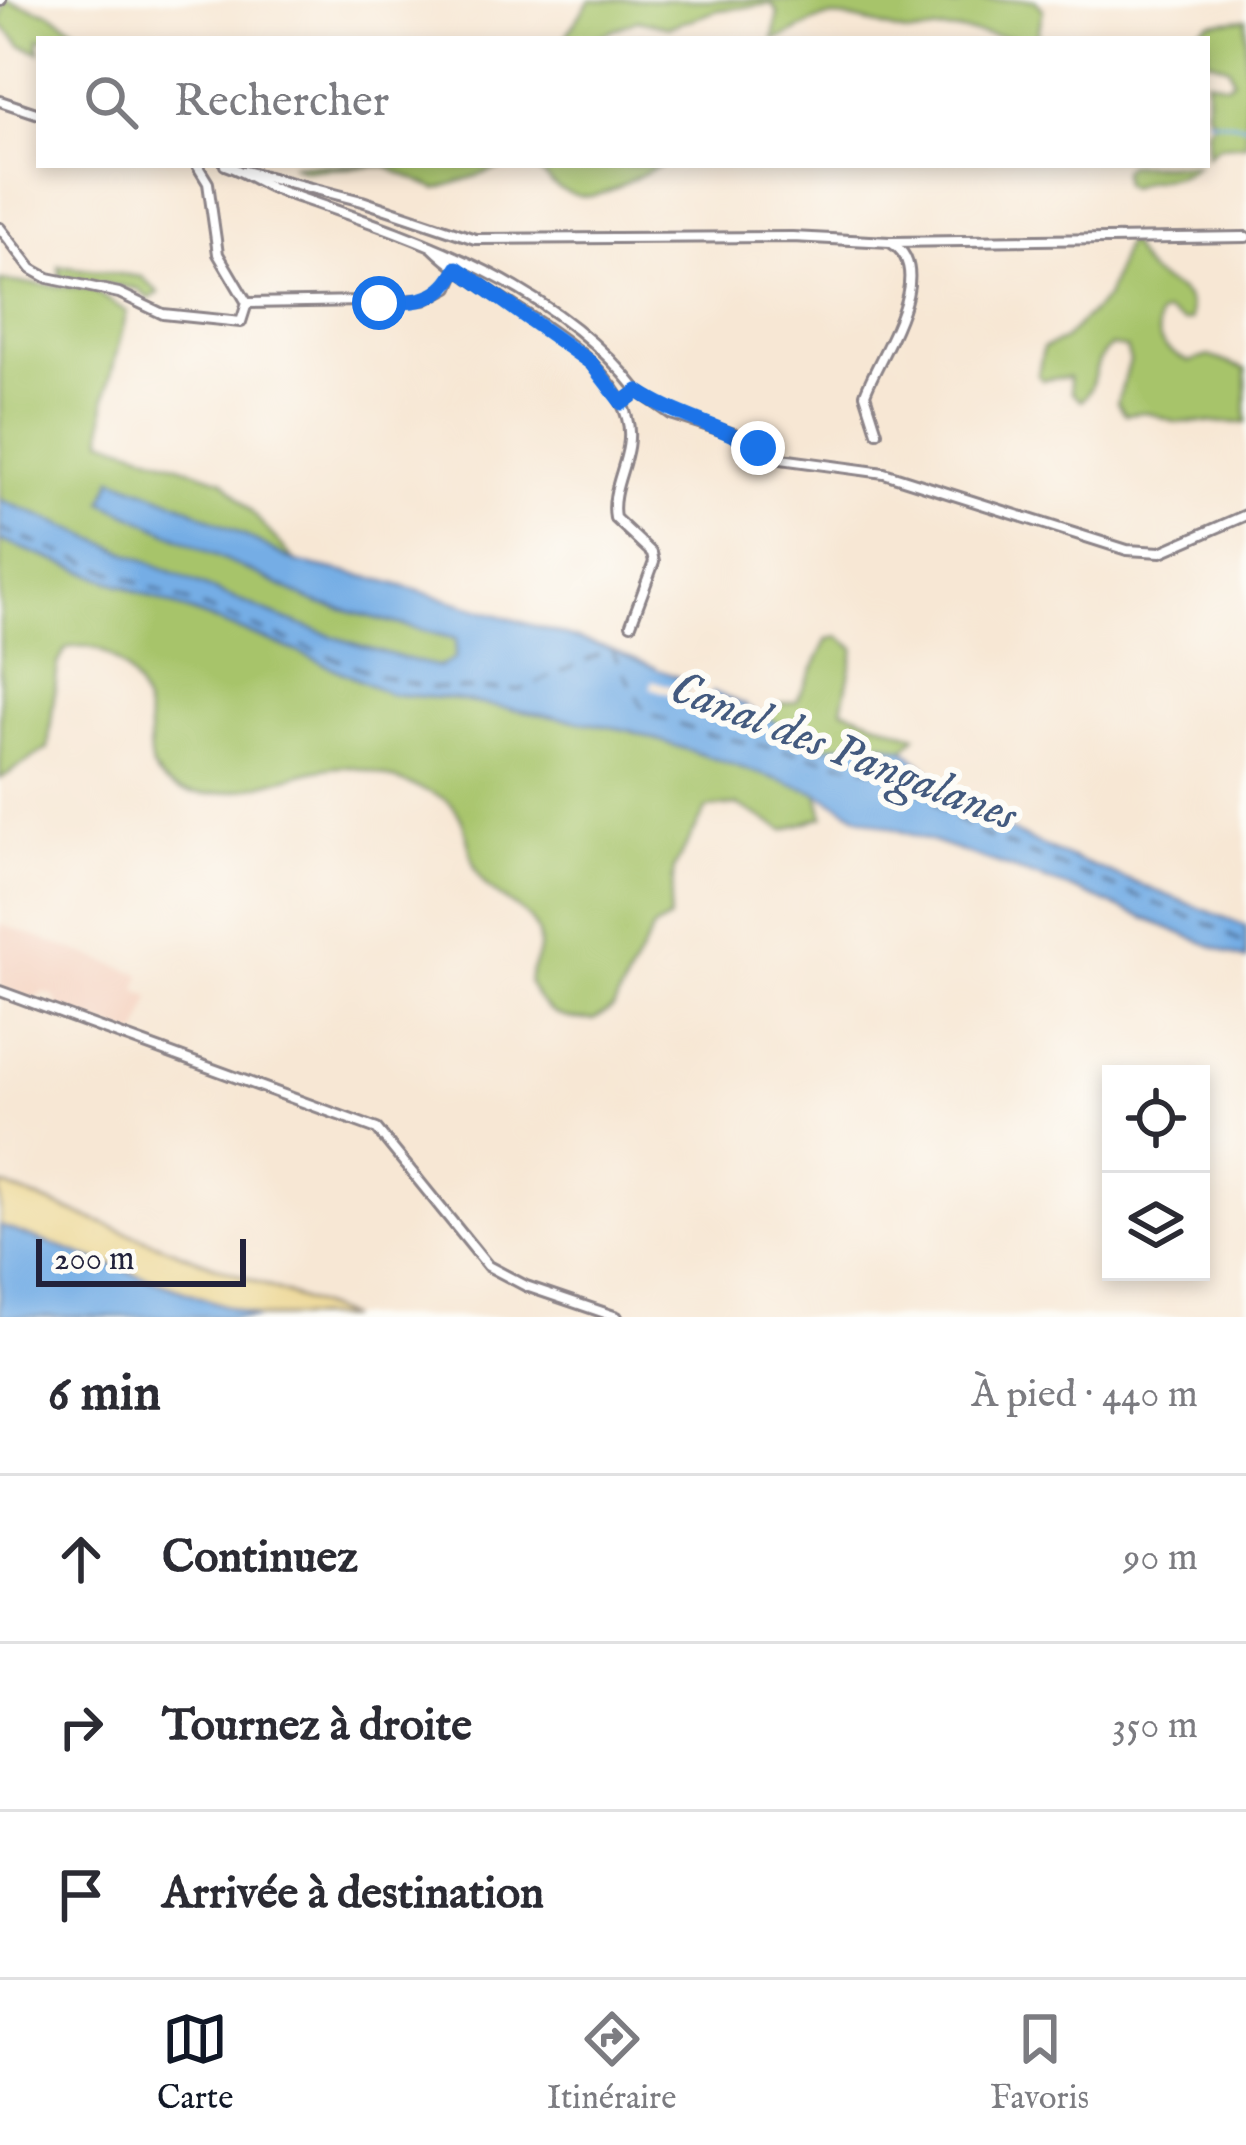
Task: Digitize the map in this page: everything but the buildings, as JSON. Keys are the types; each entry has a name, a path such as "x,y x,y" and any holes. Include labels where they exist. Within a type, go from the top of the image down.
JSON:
{"street":[{"path":"0,100 36,113"},
{"path":"199,168 208,183 218,254 248,303"},
{"path":"235,168 362,201 475,239 1246,238"},
{"path":"245,171 282,192 385,225 518,290 600,349 638,391 671,413 737,435 781,459 884,473 1127,550 1161,552 1246,515"},
{"path":"0,228 32,269 49,278 119,293 163,314 241,322 248,303"},
{"path":"877,432 865,394 904,310 908,265 901,248 890,242"},
{"path":"433,247 591,363 622,403 631,443 613,507 615,518 652,553 654,562 631,624"},
{"path":"248,303 424,300 448,287 457,268"},
{"path":"622,403 638,391"},
{"path":"0,991 377,1129 488,1266 526,1286 617,1317"}],"shaded area":[{"path":"0,924 141,974 137,991 151,997 138,1036 60,1009 55,997 44,992 34,999 0,987"}],"green space":[{"path":"5,0 50,13 86,36 36,36 36,51 21,45 0,23"},
{"path":"590,0 873,0 955,6 975,0 1035,0 1043,9 1038,36 943,30 911,34 832,17 787,36 774,36 778,12 772,4 718,10 669,27 637,20 601,36 566,36"},
{"path":"1246,19 1246,144 1218,146 1210,153 1214,121 1210,80 1227,85 1233,80 1229,67 1210,60 1210,36 1190,36 1209,23"},
{"path":"389,168 501,168 437,189"},
{"path":"534,168 656,168 587,196 560,189"},
{"path":"1192,168 1130,188 1123,185 1122,170"},
{"path":"1127,239 1146,269 1184,295 1191,309 1191,320 1184,322 1166,312 1159,315 1163,344 1189,362 1209,356 1246,369 1246,423 1174,422 1147,412 1125,414 1117,403 1130,361 1126,348 1112,346 1105,351 1081,401 1071,392 1069,377 1043,380 1038,375 1043,348 1063,340 1106,298"},
{"path":"59,266 142,277 159,293 149,299 138,289 60,277"},
{"path":"0,281 91,289 127,312 105,398 103,439 223,480 296,562 183,505 113,479 103,502 317,603 456,639 455,658 440,667 327,634 0,500"},
{"path":"0,540 296,651 390,694 453,699 628,730 818,793 824,816 784,830 737,805 707,808 674,868 669,919 653,929 613,1008 594,1020 564,1017 548,1009 529,983 539,949 535,926 484,883 473,863 461,818 446,800 350,767 216,793 190,793 168,785 152,767 148,719 139,690 120,664 95,649 66,649 58,664 48,748 0,779"},
{"path":"839,637 855,648 842,709 916,736 904,749 884,743 820,748 763,718 778,705 797,701 828,639"}],"sand":[{"path":"0,1184 348,1317 194,1317 0,1246"}],"water":[{"name":"Canal des Pangalanes","path":"113,478 183,505 296,562 385,581 611,649 742,704 820,748 865,742 904,749 979,816 1054,851 1246,926 1246,960 1076,890 859,817 818,793 628,730 453,699 390,694 296,651 0,540 0,500 327,634 440,667 455,658 456,639 317,603 103,502"},
{"path":"0,1226 257,1317 0,1317"}],"pier":[{"path":"659,663 735,694 714,687 709,698 743,710 741,718 650,688 652,680 687,691 691,680 657,668"}],"waterway":[{"path":"1210,119 1246,125"}],"ferry route":[{"path":"0,529 381,676 428,688 521,690 611,649 646,713 706,734 881,771 911,783 952,817 987,837 1215,927 1246,945"}],"route":[{"path":"379,303 434,297 448,287 457,268 591,363 622,403 638,391 671,413 737,435 758,448"}]}
